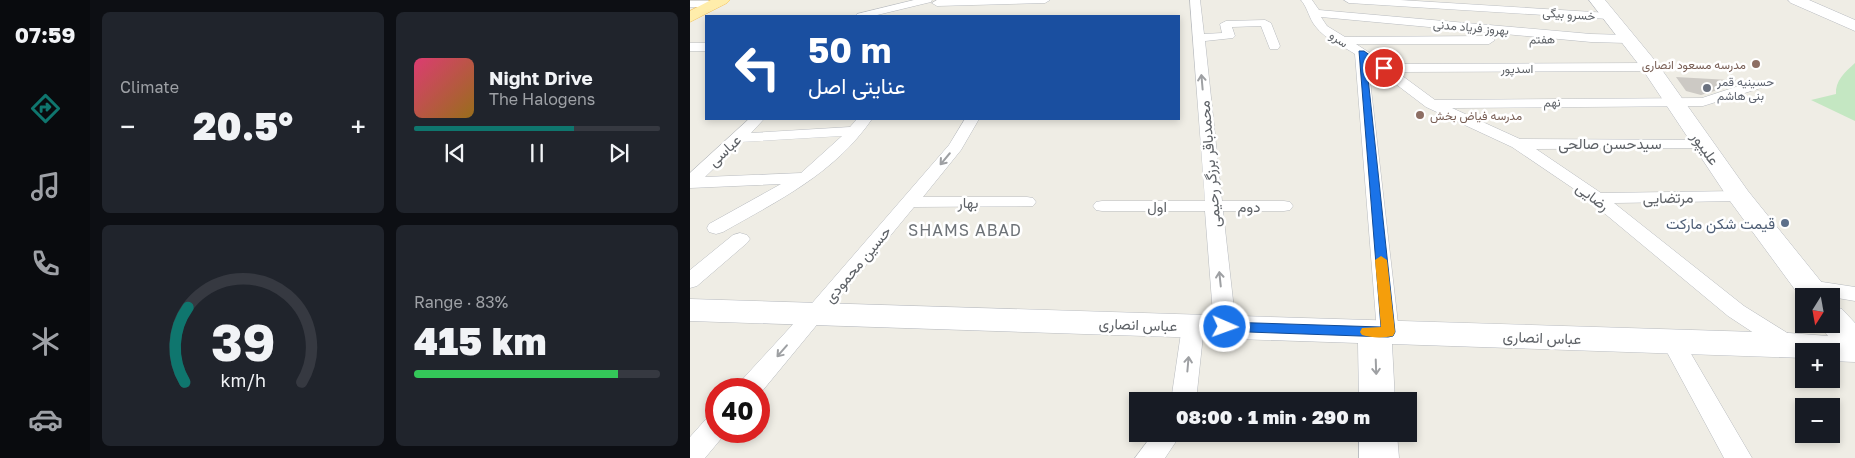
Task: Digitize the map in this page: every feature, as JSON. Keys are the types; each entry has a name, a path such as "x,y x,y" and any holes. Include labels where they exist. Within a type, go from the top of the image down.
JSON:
{"main road":[{"path":"690,17 738,0"},
{"path":"690,26 712,9"}],"street":[{"name":"محمدباقر برزگر رحیمی","path":"1195,0 1225,327"},
{"name":"سرو","path":"1306,0 1314,6 1320,25 1384,68"},
{"name":"خسرو بیگی","path":"1349,0 1603,8"},
{"path":"1796,0 1855,26"},
{"path":"866,15 934,1 1043,3"},
{"path":"932,15 934,1"},
{"path":"690,4 712,9"},
{"name":"علیپور","path":"1603,8 1650,67 1739,196 1812,288"},
{"name":"بهروز فریاد مدنی","path":"1316,13 1590,38 1627,39"},
{"path":"1198,38 1229,36 1226,24 1264,18 1274,46"},
{"name":"هفتم","path":"1342,41 1590,38"},
{"path":"690,47 705,46"},
{"path":"1361,53 1382,332 1378,392"},
{"name":"اسدپور","path":"1384,68 1650,67"},
{"name":"رضایی","path":"1384,68 1431,104 1518,144 1597,198 1736,311 1789,345"},
{"path":"1672,100 1703,102 1759,84"},
{"name":"نهم","path":"1431,104 1672,100"},
{"name":"عباسی","path":"690,182 756,120"},
{"name":"حسین محمودی","path":"759,378 955,147 971,120"},
{"path":"738,138 860,125"},
{"path":"716,228 806,177 841,148 860,125"},
{"name":"سیدحسن صالحی","path":"1518,144 1702,142"},
{"path":"690,182 806,177"},
{"name":"مرتضایی","path":"1597,198 1739,196"},
{"name":"بهار","path":"909,202 1027,202"},
{"name":"اول","path":"1102,206 1213,206"},
{"name":"دوم","path":"1213,206 1284,206"},
{"path":"690,281 740,238"},
{"path":"1840,303 1855,294"},
{"name":"عباس انصاری","path":"690,310 1789,345 1855,350"},
{"name":"علیپور","path":"1840,324 1855,345"},
{"path":"1184,392 1193,326"},
{"path":"1672,341 1738,458"},
{"path":"690,456 705,439"},
{"path":"1148,458 1161,442"},
{"path":"1378,442 1379,458"}],"green space":[{"path":"1855,63 1855,121 1811,100 1836,94 1839,81 1844,73"}],"building":[{"name":"حسینیه قمر بنی هاشم","path":"1676,77 1747,81 1701,95 1686,91"}],"slow traffic":[{"path":"1367,332 1388,332 1381,260"}],"place":[{"name":"مدرسه مسعود انصاری","path":"1756,64"},
{"name":"حسینیه قمر بنی هاشم","path":"1707,88"},
{"name":"مدرسه فیاض بخش","path":"1420,115"},
{"name":"قیمت شکن مارکت","path":"1785,223"}],"district":[{"name":"SHAMS ABAD","path":"965,230"}],"route":[{"path":"1225,327 1388,332 1361,53 1384,68"}]}
